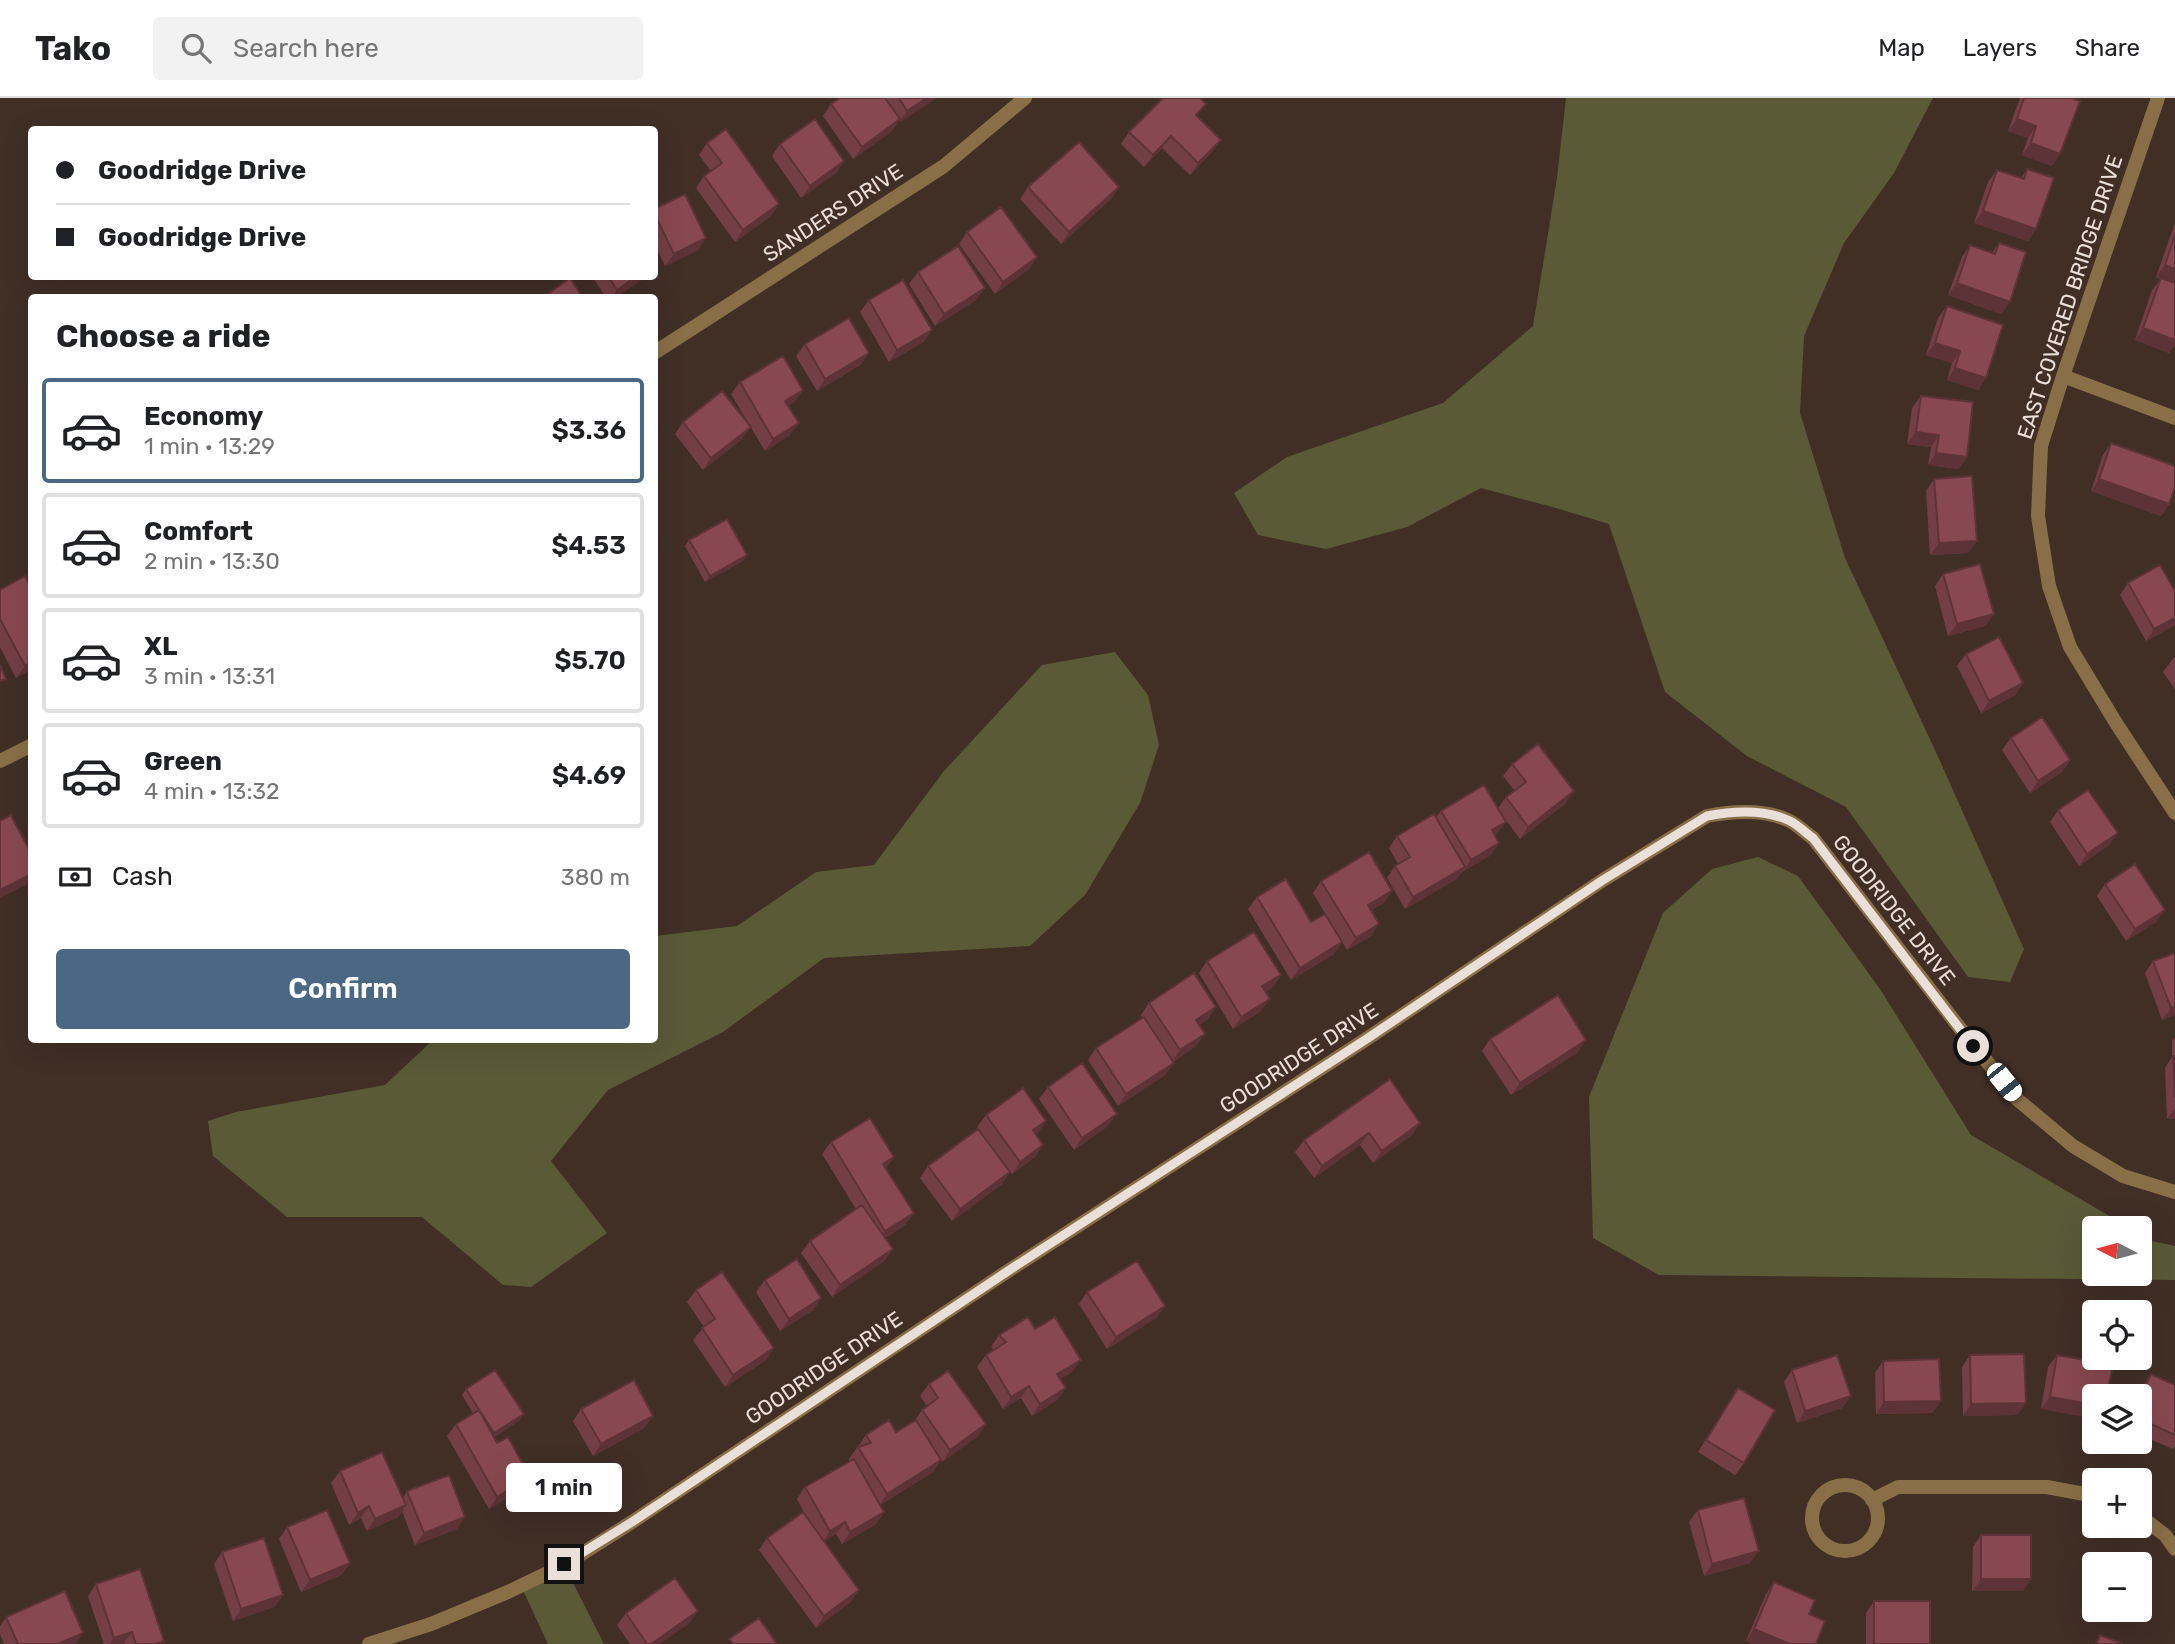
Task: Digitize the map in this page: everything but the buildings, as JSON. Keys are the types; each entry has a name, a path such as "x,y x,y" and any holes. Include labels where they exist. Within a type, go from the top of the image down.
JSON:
{"street":[{"name":"SANDERS DRIVE","path":"658,349 944,166 1025,98"},
{"name":"EAST COVERED BRIDGE DRIVE","path":"2158,98 2041,446 2038,516 2049,586 2070,647 2175,813"},
{"path":"2063,376 2175,418"},
{"path":"0,761 28,747"},
{"name":"GOODRIDGE DRIVE","path":"369,1644 508,1592 564,1564 632,1522 1011,1269 1365,1040 1603,880 1707,816 1726,812 1761,813 1790,821 1813,838 2018,1100 2073,1146 2123,1176 2175,1192"},
{"path":"1835,1486 1856,1486 1872,1500 1878,1521 1869,1541 1860,1548 1849,1552 1838,1551 1819,1540 1811,1519 1817,1499 1825,1491 1835,1486"},
{"path":"1872,1500 1898,1487 2047,1487 2082,1494"},
{"path":"2152,1525 2165,1535 2175,1549"}],"shaded area":[{"path":"1566,98 1933,98 1894,173 1844,243 1804,336 1800,413 1845,558 2024,949 2010,982 1968,977 1846,807 1747,756 1665,692 1609,524 1481,488 1407,527 1326,549 1258,535 1234,493 1287,457 1443,403 1533,326 1557,178"},
{"path":"1115,652 1148,695 1159,745 1140,803 1085,895 1030,946 824,958 723,1032 608,1090 551,1161 607,1233 531,1287 503,1285 422,1217 287,1217 213,1156 208,1121 236,1112 385,1085 430,1043 658,1043 658,936 737,926 816,872 874,865 944,771 1042,665"},
{"path":"1758,857 1798,876 1880,989 1971,1135 2109,1216 2082,1216 2082,1279 1659,1275 1593,1238 1589,1097 1663,913 1712,869"},
{"path":"2152,1241 2175,1246 2175,1280 2152,1280"},
{"path":"564,1565 604,1644 548,1644 521,1586"}],"route":[{"path":"564,1564 632,1522 1011,1269 1365,1040 1603,880 1707,816 1726,812 1761,813 1790,821 1813,838 1973,1046"}]}
